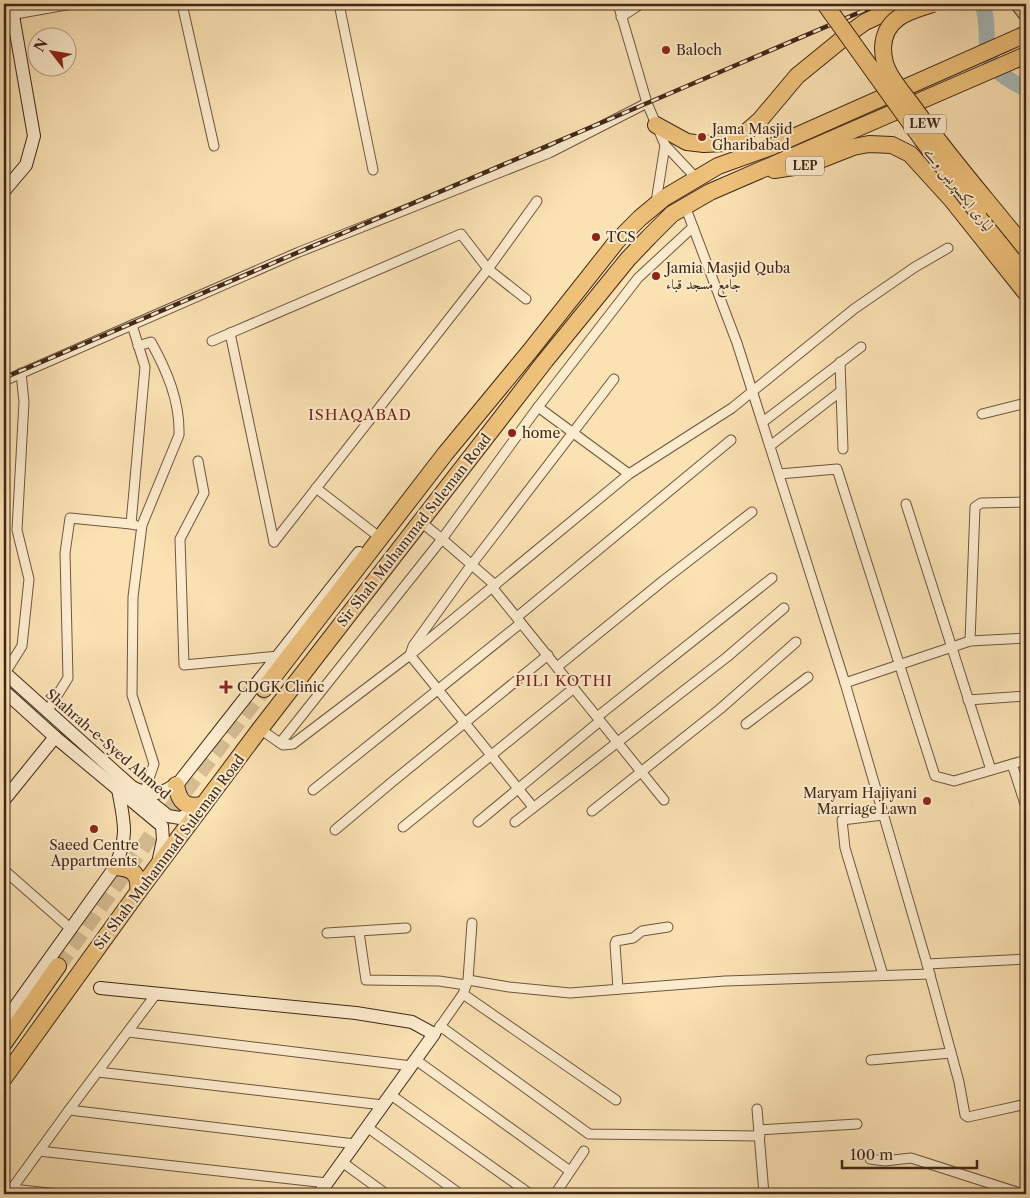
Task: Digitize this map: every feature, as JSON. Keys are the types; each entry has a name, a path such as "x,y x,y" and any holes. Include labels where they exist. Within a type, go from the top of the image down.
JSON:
{"highway":[{"name":"لیاری ایکسپریس وے","path":"825,4 921,138 1026,275"},
{"path":"718,166 744,134 760,120 797,76 865,22 904,4"},
{"name":"LEW","path":"933,4 905,13 894,21 886,34 883,47 885,64 894,80 927,126 1026,249"},
{"path":"1019,4 1026,13"},
{"name":"Sir Shah Muhammad Suleman Road","path":"264,689 445,454 617,241 656,205 679,188 718,166 771,147 1026,34"},
{"name":"Sir Shah Muhammad Suleman Road","path":"4,1078 138,892 260,729 420,522 628,259 672,214 710,192 1026,56"},
{"path":"656,125 688,142 704,144 725,144 744,134"},
{"name":"LEW","path":"853,147 870,144 892,145 910,154 951,199 1026,293"},
{"name":"LEP","path":"754,173 807,165 853,147"},
{"path":"679,188 685,206"},
{"path":"176,785 178,795 182,801 192,807 201,808"},
{"path":"115,867 126,867 134,873 139,882 138,892"},
{"path":"4,1043 58,966"}],"street":[{"path":"4,191 26,165 34,136 9,11 68,4"},
{"path":"182,4 214,146"},
{"path":"340,4 373,170"},
{"path":"618,4 647,103 665,145 698,179"},
{"path":"621,17 641,4"},
{"path":"4,380 299,252 549,153 647,103"},
{"path":"656,205 665,145"},
{"path":"230,333 274,542 488,269 537,201"},
{"path":"685,206 737,343 845,683 930,974 959,1082 965,1115 968,1117 1026,1104"},
{"path":"280,742 442,538 538,407 638,278 678,238 693,227"},
{"path":"212,341 458,234 464,236 488,269 526,300"},
{"path":"260,729 287,746 293,744 410,655 629,474 709,424 854,309 915,267 948,248"},
{"path":"131,524 145,367 132,324"},
{"path":"138,346 151,342 167,372 180,419 179,435 142,525 134,597 132,695 154,764 144,793"},
{"path":"762,422 861,347"},
{"path":"840,362 844,449"},
{"path":"4,672 22,646 29,579 17,530 24,402 21,373"},
{"path":"410,655 413,646 472,564 614,379"},
{"path":"770,446 841,391"},
{"path":"982,414 1026,403"},
{"path":"538,407 629,474"},
{"path":"314,790 438,689 730,440"},
{"path":"132,787 144,793 154,794 168,790 176,785 191,769 394,507 445,454"},
{"path":"198,461 204,493 180,538 184,665 279,656"},
{"path":"779,474 837,469 935,776 954,781 1026,760"},
{"path":"316,488 374,533"},
{"path":"970,640 975,507 981,503 1026,502"},
{"path":"906,504 991,770"},
{"path":"557,668 664,580 752,512"},
{"path":"48,710 68,678 65,553 70,518 142,525"},
{"path":"420,522 442,538 494,586 557,668 664,800"},
{"path":"478,822 599,719 772,578"},
{"path":"515,822 727,656 784,608"},
{"path":"845,683 970,640 1026,638"},
{"path":"592,811 720,709 796,642"},
{"path":"410,655 533,807"},
{"path":"335,830 548,655"},
{"name":"Shahrah-e-Syed Ahmed","path":"4,672 132,787 168,816 180,818 201,808"},
{"path":"746,724 808,677"},
{"path":"403,827 574,688"},
{"name":"Shahrah-e-Syed Ahmed","path":"4,691 55,737 162,826 163,840 158,866"},
{"path":"968,700 1026,696"},
{"path":"7,791 55,737"},
{"path":"1012,764 1026,807"},
{"path":"4,1022 115,867 122,850 125,829 118,789"},
{"path":"883,815 842,820 845,848 884,975"},
{"path":"4,870 71,929"},
{"path":"319,1194 414,1063 466,986 472,923"},
{"path":"618,989 616,941 633,938 642,931 668,927"},
{"path":"326,933 406,928"},
{"path":"359,932 366,980 439,981 466,986 509,986 570,993 734,981 930,974"},
{"path":"927,964 1026,959"},
{"path":"466,986 616,1100"},
{"path":"100,988 356,1013 412,1022 437,1030 590,1134 760,1133 857,1124"},
{"path":"10,1192 156,994"},
{"path":"128,1032 414,1063 570,1171"},
{"path":"871,1060 951,1053"},
{"path":"98,1072 387,1100 530,1194"},
{"path":"757,1109 764,1194"},
{"path":"69,1110 355,1144"},
{"path":"367,1127 460,1194"},
{"path":"39,1151 327,1183"},
{"path":"555,1194 584,1151"},
{"path":"870,1158 885,1160 911,1158 997,1191 1023,1194"},
{"path":"342,1162 386,1194"},
{"path":"10,1192 58,1194"}],"waterway":[{"path":"982,4 986,20 987,47 991,62 1006,78 1026,89"}],"tunnel":[{"path":"58,966 158,826 264,689"}],"railway":[{"path":"4,378 879,4"}],"place":[{"name":"Baloch","path":"666,50"},
{"name":"Jama Masjid Gharibabad","path":"702,137"},
{"name":"TCS","path":"596,237"},
{"name":"Jamia Masjid Quba جامع مسجد قباء","path":"656,276"},
{"name":"home","path":"512,433"},
{"name":"CDGK Clinic","path":"226,687"},
{"name":"Maryam Hajiyani Marriage Lawn","path":"927,801"},
{"name":"Saeed Centre Appartments","path":"94,829"}],"district":[{"name":"ISHAQABAD","path":"360,415"},
{"name":"PILI KOTHI","path":"564,681"}]}
